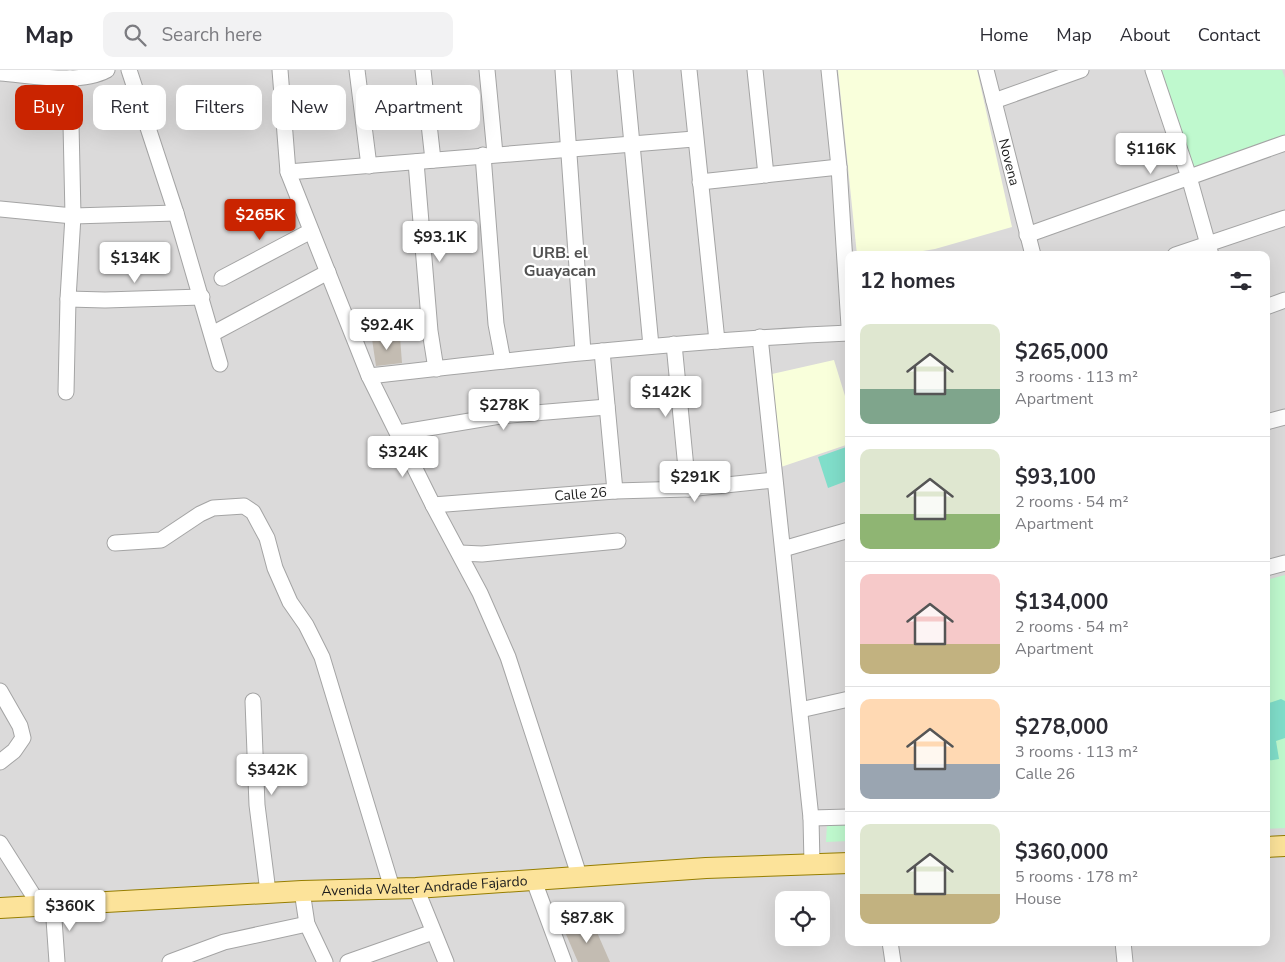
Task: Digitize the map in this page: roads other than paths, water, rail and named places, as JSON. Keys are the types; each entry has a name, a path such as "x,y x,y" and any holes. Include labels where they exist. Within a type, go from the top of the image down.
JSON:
{"main road":[{"path":"1270,847 1285,846"},
{"name":"Avenida Walter Andrade Fajardo","path":"0,908 268,892 416,888 534,881 579,875 845,863"}],"street":[{"path":"0,73 70,78 102,73 107,70"},
{"path":"129,70 176,213 220,364"},
{"path":"280,70 288,172 369,376 433,505 460,553 508,657 579,875"},
{"path":"357,70 369,166"},
{"path":"423,70 433,160"},
{"path":"487,70 496,324 503,361"},
{"path":"563,70 583,352"},
{"path":"625,70 651,346"},
{"path":"689,70 694,139 717,341"},
{"path":"755,70 766,175"},
{"path":"829,70 839,167 845,262"},
{"name":"Novena","path":"986,70 1032,251"},
{"path":"994,101 1081,70"},
{"path":"1153,70 1189,177 1209,250 1285,218"},
{"path":"66,392 68,299 73,216 70,78"},
{"path":"288,172 489,154 694,139"},
{"path":"1027,235 1285,143"},
{"path":"416,162 430,331 436,369"},
{"path":"700,182 839,167"},
{"path":"0,209 73,216 176,213"},
{"path":"222,278 311,231"},
{"path":"212,334 328,272"},
{"path":"68,299 105,300 202,297"},
{"path":"1270,306 1285,300"},
{"path":"369,376 602,350 760,337 845,333"},
{"path":"760,337 811,818 812,864"},
{"path":"674,344 688,489"},
{"name":"Calle 26","path":"433,505 615,491 602,350"},
{"path":"398,433 500,416 607,407"},
{"path":"1270,421 1285,417"},
{"path":"615,491 688,489 774,480"},
{"path":"116,544 161,540 190,518 212,508 244,506 253,512 267,538 275,568 290,602 306,625 322,657 392,888"},
{"path":"783,549 845,531"},
{"path":"460,553 482,554 618,541"},
{"path":"1270,567 1285,563"},
{"path":"0,691 20,726 24,738 14,751 0,762"},
{"path":"800,710 845,700"},
{"path":"253,701 257,805 268,892"},
{"path":"811,818 845,816"},
{"path":"0,843 47,905 57,962"},
{"path":"534,881 564,962"},
{"path":"416,888 446,962"},
{"path":"302,891 306,924 325,962"},
{"path":"170,962 224,942 306,924"},
{"path":"348,962 433,932"},
{"path":"891,946 893,962"},
{"path":"1123,946 1125,962"}],"district":[{"name":"URB. el Guayacan","path":"560,261"}]}
